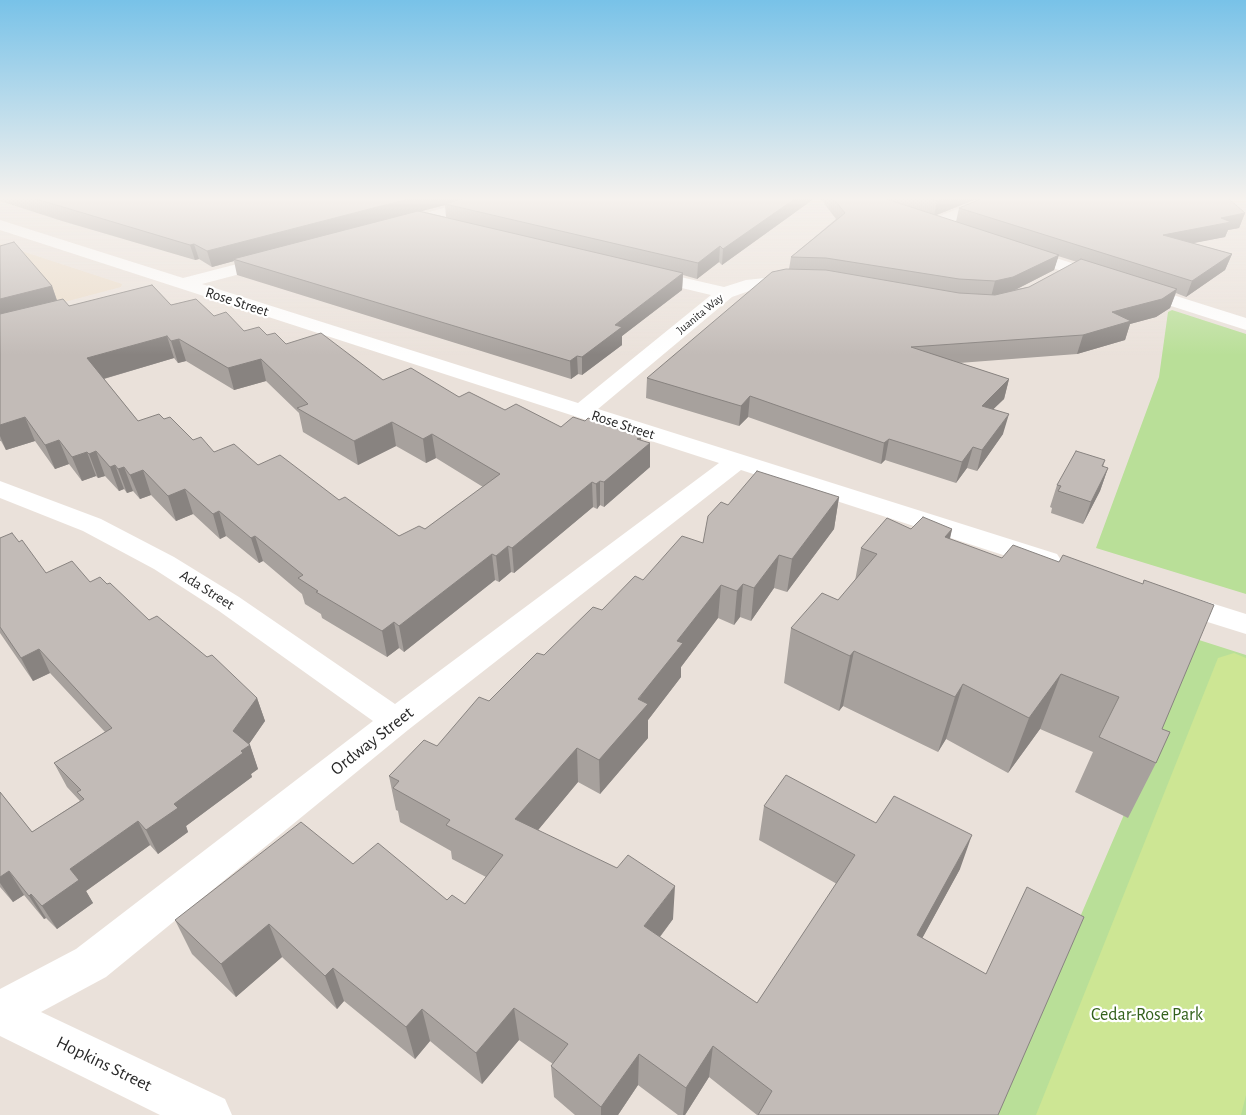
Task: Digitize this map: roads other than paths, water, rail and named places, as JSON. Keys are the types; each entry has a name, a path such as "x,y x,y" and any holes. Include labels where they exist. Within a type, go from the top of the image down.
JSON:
{"street":[{"name":"Rose Street","path":"79,250 1069,567"},
{"path":"1014,250 1246,324"},
{"path":"151,291 290,255"},
{"path":"1049,282 1074,269"},
{"path":"630,270 725,293"},
{"name":"Juanita Way","path":"582,411 725,293 746,286 784,280 816,281"},
{"name":"Ordway Street","path":"0,1012 91,963 396,721 737,461"},
{"name":"Ada Street","path":"0,489 92,525 164,563 230,604 396,721"},
{"path":"1155,595 1246,624"},
{"name":"Hopkins Street","path":"0,1012 209,1115"}],"park label":[{"name":"Cedar-Rose Park","path":"1147,1015"}]}
